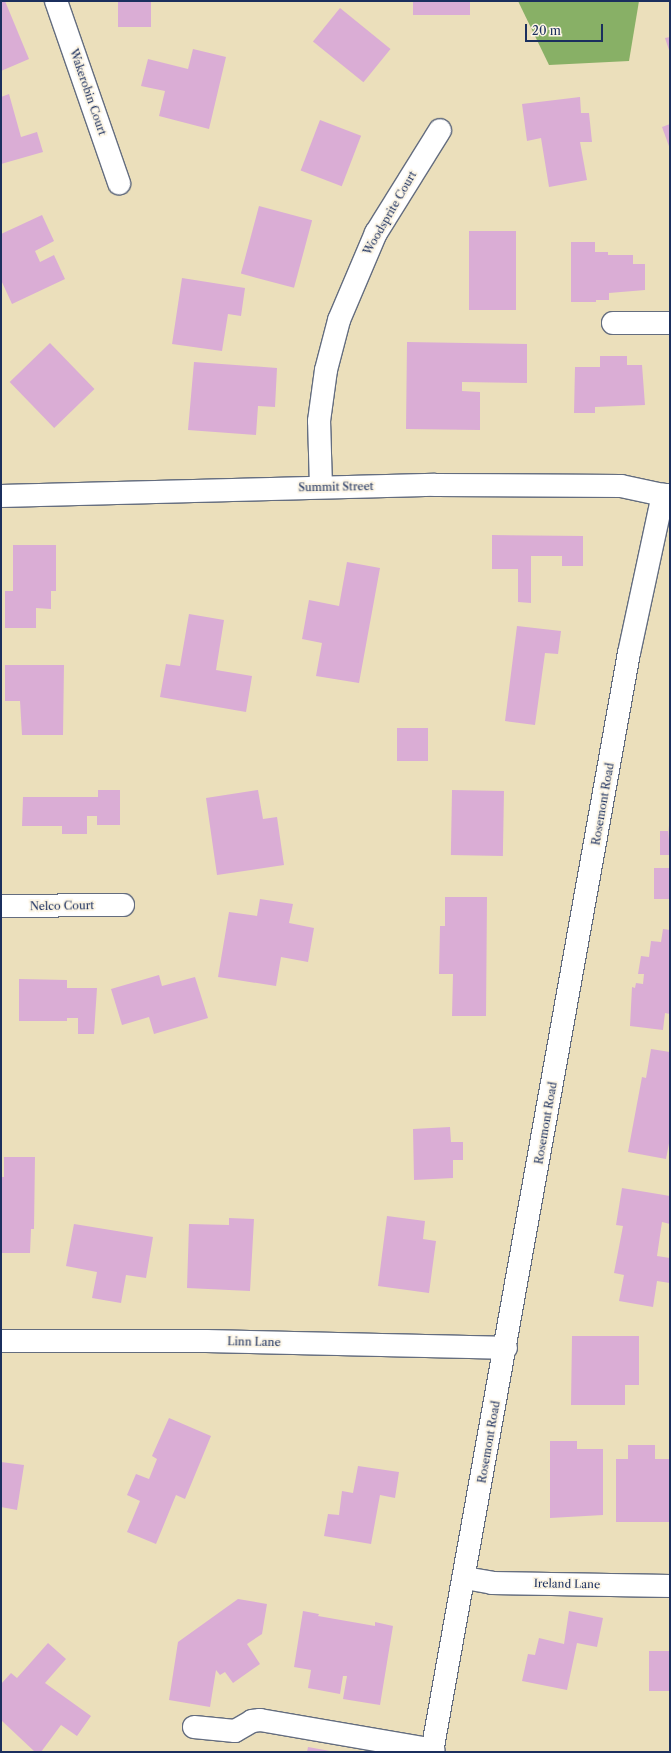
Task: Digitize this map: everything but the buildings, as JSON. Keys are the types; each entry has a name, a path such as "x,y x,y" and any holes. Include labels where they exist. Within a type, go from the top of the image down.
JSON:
{"street":[{"name":"Wakerobin Court","path":"56,1 119,183"},
{"name":"Woodsprite Court","path":"321,487 319,421 326,370 339,320 376,233 440,130"},
{"path":"613,323 670,323"},
{"name":"Summit Street","path":"1,496 321,487 621,486 666,495"},
{"name":"Rosemont Road","path":"432,1751 465,1578 629,653 666,495"},
{"name":"Nelco Court","path":"1,906 123,905"},
{"name":"Linn Lane","path":"1,1341 298,1342 506,1348"},
{"name":"Ireland Lane","path":"465,1578 492,1583 670,1586"},
{"path":"194,1727 235,1731 252,1721 260,1720 432,1751"}],"green space":[{"path":"518,1 639,1 629,61 549,65"}]}
